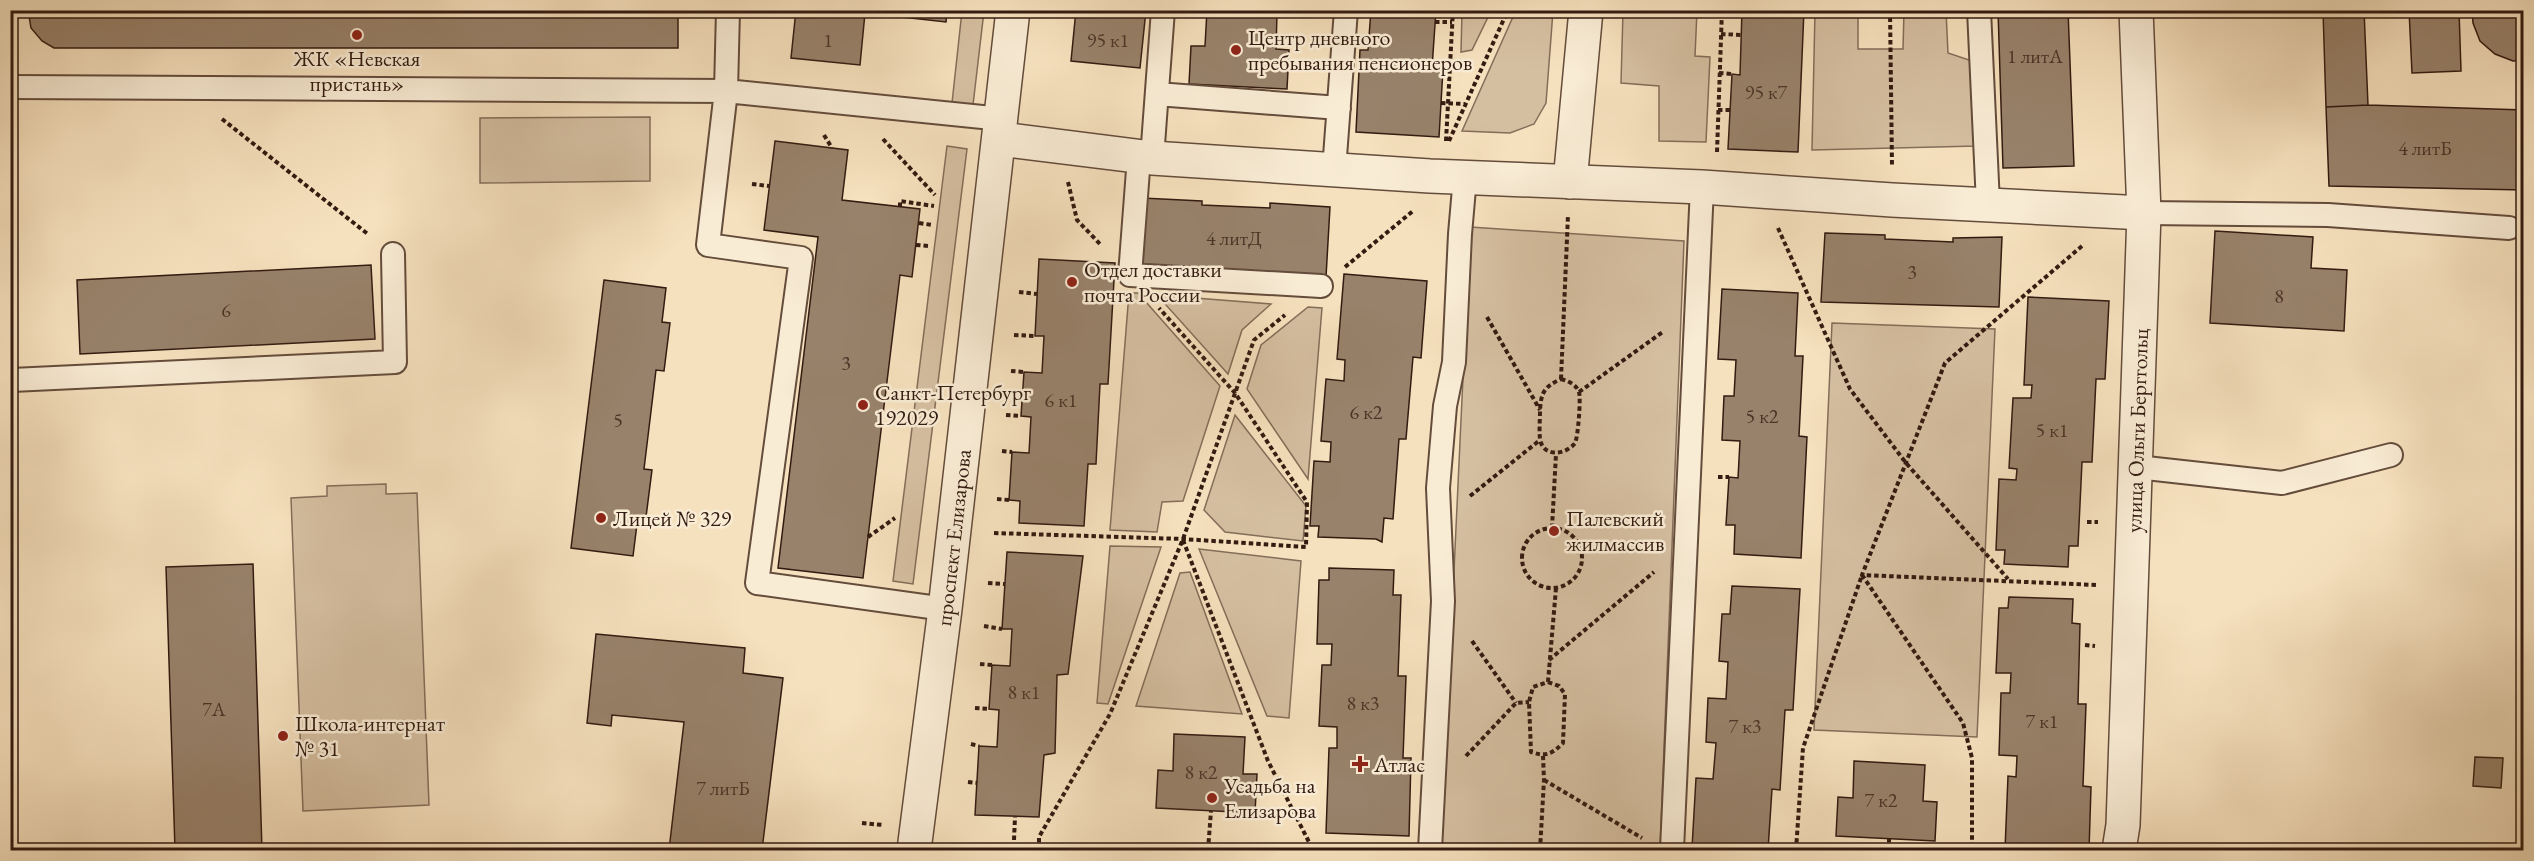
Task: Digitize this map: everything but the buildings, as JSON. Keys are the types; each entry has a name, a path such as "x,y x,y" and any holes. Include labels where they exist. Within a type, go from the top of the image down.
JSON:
{"street":[{"name":"проспект Елизарова","path":"914,850 945,609 1013,10"},
{"path":"1570,182 1586,10"},
{"name":"улица Ольги Берггольц","path":"2119,850 2123,825 2137,467 2133,213 2136,10"},
{"path":"1001,129 1060,146 1145,157 1334,170 1709,187 2133,213"}],"lane":[{"path":"728,10 726,91 708,245 801,258 757,583 945,609"},
{"path":"1163,10 1157,94 1145,157 1130,275 1321,286"},
{"path":"1334,170 1346,10"},
{"path":"1979,10 1988,204"},
{"path":"10,87 726,91 1001,129"},
{"path":"1157,94 1339,108"},
{"path":"1430,850 1443,601 1438,488 1445,406 1454,362 1465,177"},
{"path":"1672,850 1696,308 1709,187"},
{"path":"2133,213 2328,215 2509,228"},
{"path":"11,375 395,363 393,254"},
{"path":"2137,467 2282,483 2391,455"}],"path":[{"path":"1453,10 1445,151 1508,10"},
{"path":"1709,187 1718,110 1722,10"},
{"path":"1890,10 1892,200"},
{"path":"1435,22 1452,22"},
{"path":"1720,34 1741,35"},
{"path":"1719,73 1732,74"},
{"path":"183,88 393,254"},
{"path":"1441,103 1465,104"},
{"path":"1718,110 1730,110"},
{"path":"824,135 832,148"},
{"path":"879,135 935,195"},
{"path":"994,533 1183,539 1306,546 1307,502 1235,393 1130,275 1077,220 1060,146"},
{"path":"1561,379 1570,182"},
{"path":"752,184 769,186"},
{"path":"1761,190 1850,389 1906,463 2009,580"},
{"path":"900,207 900,201 934,206"},
{"path":"1039,850 1039,837 1110,714 1183,539 1254,340 1418,207"},
{"path":"1796,850 1803,748 1862,575 1945,363 2133,213"},
{"path":"919,223 932,225"},
{"path":"916,245 929,246"},
{"path":"1019,292 1037,294"},
{"path":"1580,392 1696,308"},
{"path":"1482,309 1540,410"},
{"path":"1014,334 1035,336"},
{"path":"1011,371 1024,372"},
{"path":"1561,379 1573,383 1580,392 1577,440 1568,451 1556,454 1544,449 1540,440 1542,394 1548,385 1561,379"},
{"path":"1006,415 1021,417"},
{"path":"1438,520 1540,440"},
{"path":"1002,451 1011,452"},
{"path":"1552,528 1556,454"},
{"path":"997,499 1009,500"},
{"path":"868,537 895,518"},
{"path":"1552,528 1562,530 1577,542 1582,561 1573,579 1556,588 1536,584 1524,569 1522,560 1523,550 1534,534 1552,528"},
{"path":"1183,539 1268,761 1313,850"},
{"path":"1549,660 1684,546"},
{"path":"1862,575 2098,585"},
{"path":"1862,575 1963,723 1972,758 1972,850"},
{"path":"988,583 1005,584"},
{"path":"1548,682 1556,588"},
{"path":"1443,601 1516,703"},
{"path":"984,626 1002,628"},
{"path":"980,664 992,665"},
{"path":"1548,682 1558,686 1564,694 1563,743 1553,753 1543,756 1531,752 1529,702 1533,687 1548,682"},
{"path":"1463,758 1516,703 1529,702"},
{"path":"975,708 989,710"},
{"path":"971,744 979,746"},
{"path":"1540,850 1543,756"},
{"path":"1544,780 1643,839"},
{"path":"968,782 977,783"},
{"path":"1208,850 1211,811"},
{"path":"1014,840 1015,818"},
{"path":"862,824 884,825"},
{"path":"1889,839 1889,850"}],"shaded area":[{"path":"1516,10 1553,11 1546,103 1534,124 1510,133 1462,131"},
{"path":"962,11 984,11 973,105 952,103"},
{"path":"1462,11 1491,11 1472,50 1461,52"},
{"path":"1623,11 1697,11 1695,56 1710,57 1706,142 1659,141 1659,86 1621,83"},
{"path":"1815,11 1858,11 1858,49 1903,49 1904,11 1946,11 1948,53 1978,63 1977,146 1812,150"},
{"path":"650,117 650,181 480,183 480,118"},
{"path":"947,146 967,149 913,584 893,581"},
{"path":"1470,227 1684,241 1660,850 1441,850"},
{"path":"1129,293 1138,293 1220,386 1183,501 1162,502 1157,532 1110,530"},
{"path":"1157,295 1271,304 1242,330 1228,374"},
{"path":"1308,307 1322,308 1308,479 1247,389 1261,345"},
{"path":"1832,323 1995,329 1977,737 1814,730"},
{"path":"1235,415 1306,506 1303,541 1225,532 1204,510"},
{"path":"386,484 386,494 417,493 429,805 303,811 291,498 327,496 327,486"},
{"path":"1110,546 1161,547 1108,704 1097,703"},
{"path":"1199,549 1301,561 1289,718 1267,716"},
{"path":"1190,572 1242,714 1136,706 1180,573"}],"place":[{"name":"ЖК «Невская пристань»","path":"357,35"},
{"name":"Центр дневного пребывания пенсионеров","path":"1236,50"},
{"name":"Отдел доставки почта России","path":"1072,282"},
{"name":"Санкт-Петербург 192029","path":"863,405"},
{"name":"Лицей № 329","path":"601,518"},
{"name":"Палевский жилмассив","path":"1554,531"},
{"name":"Школа-интернат № 31","path":"283,736"},
{"name":"Атлас","path":"1360,764"},
{"name":"Усадьба на Елизарова","path":"1212,798"}]}
